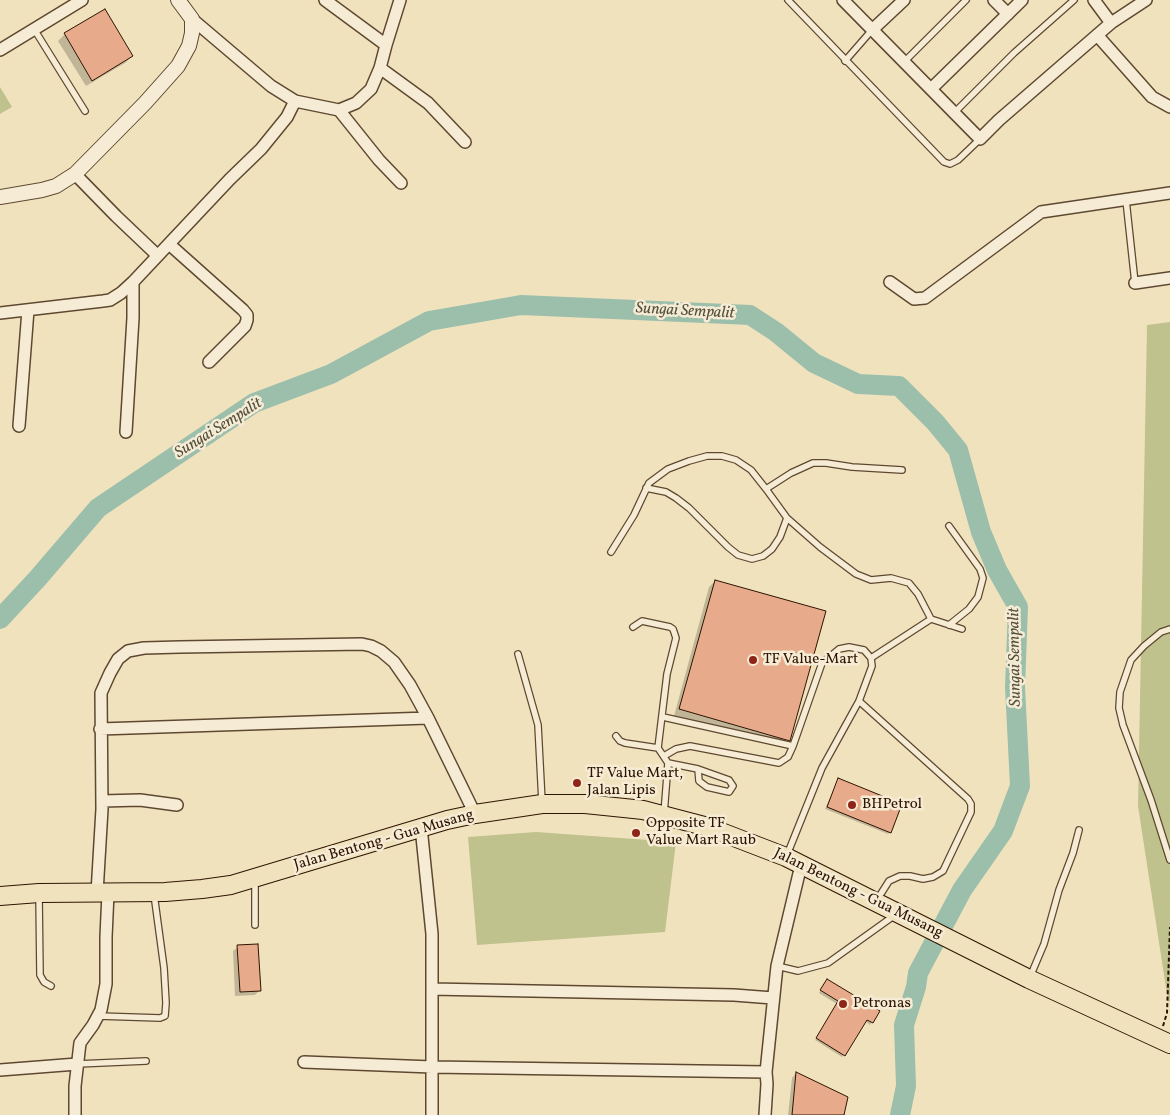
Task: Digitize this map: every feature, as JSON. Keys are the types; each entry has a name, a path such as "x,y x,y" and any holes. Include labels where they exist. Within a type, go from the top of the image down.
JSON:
{"main road":[{"name":"Jalan Bentong - Gua Musang","path":"0,896 38,893 202,890 231,884 447,820 475,814 542,804 585,804 644,810 708,827 793,861 1029,979 1164,1041"}],"street":[{"path":"0,50 82,0"},
{"path":"178,0 192,19 271,86 295,101 339,110 356,102 371,89 380,68 400,0"},
{"path":"325,0 386,46"},
{"path":"843,0 980,139 999,120 1111,23 1146,0"},
{"path":"872,30 904,0"},
{"path":"994,0 1008,14"},
{"path":"931,89 1022,0"},
{"path":"1094,0 1111,23"},
{"path":"0,198 56,186 75,174 119,131 178,66 189,46 192,33 192,19"},
{"path":"1097,35 1152,98 1170,107"},
{"path":"380,68 428,103 465,142"},
{"path":"0,313 110,300 121,293 261,149 287,117 295,101"},
{"path":"339,110 379,160 401,183"},
{"path":"75,174 157,255"},
{"path":"890,282 914,299 925,298 1041,212 1170,193"},
{"path":"169,244 247,315 245,326 209,362"},
{"path":"1135,283 1170,278"},
{"path":"126,432 133,318 133,282"},
{"path":"19,426 28,310"},
{"path":"75,1115 77,1064 80,1043 98,1016 106,984 100,729 101,693 118,659 128,652 144,648 362,644 381,651 394,662 410,685 475,814"},
{"path":"100,729 428,718"},
{"path":"102,801 140,800 177,804"},
{"path":"422,828 432,934 432,1115"},
{"path":"764,1115 773,998 793,861"},
{"path":"432,989 725,995 773,998"},
{"path":"304,1062 432,1067 766,1072"},
{"path":"0,1070 77,1064"}],"lane":[{"path":"788,0 947,164 958,160 980,139"},
{"path":"904,62 966,0"},
{"path":"954,113 1014,53 1074,0"},
{"path":"34,28 85,111"},
{"path":"845,60 872,30"},
{"path":"1126,200 1135,283"},
{"path":"611,552 634,515 646,488 658,475 689,461 707,456 722,456 736,460 751,470 787,518 820,547 856,574 871,580 891,578 909,583 918,594 931,619 962,629"},
{"path":"766,489 791,473 814,463 902,470"},
{"path":"646,488 666,492 676,498 689,508 728,547 738,555 752,559 763,556 772,549 780,537 787,518"},
{"path":"949,526 980,569 983,578 978,597 969,609 949,626"},
{"path":"871,658 931,619"},
{"path":"633,627 642,621 670,627 675,634 667,674 658,748"},
{"path":"1170,629 1160,632 1131,660 1120,692 1120,708 1123,725 1151,800 1170,860"},
{"path":"664,756 676,749 690,746 779,763 788,758 822,663 839,649 849,647 864,650 871,658 872,666 859,702 822,768 793,861"},
{"path":"518,654 538,725 542,804"},
{"path":"859,702 968,799 971,804 971,812 943,871 933,877 924,879 900,876 889,881 876,902"},
{"path":"663,717 793,746"},
{"path":"616,736 625,743 658,748 664,756 668,763 664,816"},
{"path":"668,763 698,769 728,780 733,786 729,792 707,787 698,781 698,769"},
{"path":"1029,979 1044,944 1059,890 1073,853 1079,830"},
{"path":"255,877 255,925"},
{"path":"98,1016 160,1018 165,1016 164,968 153,892"},
{"path":"38,893 40,975 44,982 51,986"},
{"path":"777,966 798,971 828,963 898,913"},
{"path":"77,1064 146,1061"}],"path":[{"path":"1164,1041 1169,1013 1170,927"}],"green space":[{"path":"0,87 12,107 0,114"},
{"path":"1170,322 1170,1002 1168,1001 1138,806 1147,325"},
{"path":"536,832 676,842 665,932 477,945 468,837"}],"building":[{"path":"105,9 133,56 92,81 64,33"},
{"name":"TF Value-Mart","path":"715,580 826,611 790,741 679,709"},
{"path":"838,778 902,804 891,833 827,807"},
{"path":"258,944 261,991 240,992 237,945"},
{"path":"827,979 880,1011 873,1023 867,1020 845,1056 816,1038 838,1001 820,990"},
{"path":"796,1072 848,1097 844,1115 792,1115"}],"waterway":[{"name":"Sungai Sempalit","path":"0,619 98,508 254,403 331,374 429,321 521,305 750,315 776,332 814,363 858,384 899,386 935,422 958,450 981,532 997,570 1018,607 1015,687 1020,786 1003,831 962,890 918,973 916,987 904,1025 906,1086 900,1115"}],"place":[{"name":"TF Value-Mart","path":"753,660"},
{"name":"TF Value Mart, Jalan Lipis","path":"577,783"},
{"name":"BHPetrol","path":"852,805"},
{"name":"Opposite TF Value Mart Raub","path":"636,833"},
{"name":"Petronas","path":"843,1004"}]}
